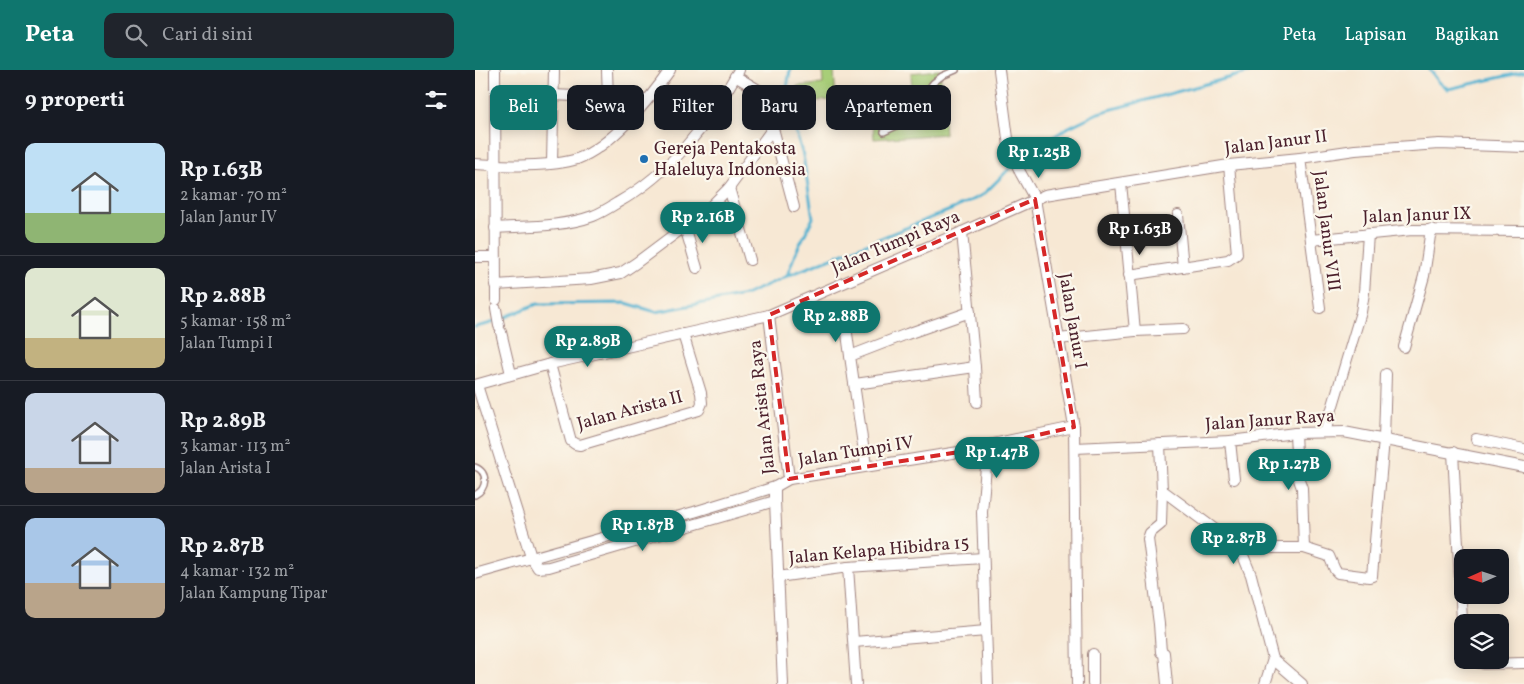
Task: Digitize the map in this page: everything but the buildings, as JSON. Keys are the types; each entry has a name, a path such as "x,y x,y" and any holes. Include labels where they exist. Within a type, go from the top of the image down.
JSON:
{"street":[{"path":"495,70 495,286 500,329 511,374"},
{"path":"553,85 554,70"},
{"path":"607,70 608,85"},
{"path":"660,70 662,81"},
{"path":"475,164 495,166 551,163 576,159 606,143 647,99 670,70"},
{"path":"999,70 1009,146 1020,172 1035,198"},
{"path":"495,228 564,223 594,216 632,195 666,168 703,127 737,73 754,85"},
{"path":"551,130 551,163"},
{"path":"495,286 591,280 621,273 708,209 729,188 772,130"},
{"path":"774,130 794,206"},
{"name":"Jalan Janur II","path":"1035,198 1045,194 1229,165 1355,150 1439,144 1524,148"},
{"name":"Jalan Janur VIII","path":"1300,158 1320,308"},
{"path":"1129,275 1228,260 1237,254 1229,165"},
{"path":"1121,183 1135,331"},
{"path":"729,188 750,260"},
{"name":"Jalan Tumpi Raya","path":"476,385 550,364 769,315 962,232 1035,198"},
{"name":"Jalan Janur I","path":"1035,198 1074,427 1077,684"},
{"path":"1178,215 1183,267"},
{"path":"685,227 697,268"},
{"path":"1404,347 1424,276 1431,230"},
{"name":"Jalan Janur IX","path":"1311,240 1431,230 1524,231"},
{"path":"962,232 977,402"},
{"path":"1325,432 1361,312 1368,234"},
{"path":"475,257 495,257"},
{"path":"851,356 970,312"},
{"name":"Jalan Arista Raya","path":"475,574 695,512 775,487 789,479 769,315"},
{"path":"846,326 866,466"},
{"path":"1058,339 1135,331 1183,329"},
{"name":"Jalan Arista II","path":"550,364 571,441 575,444 580,444 699,410 702,403 701,393 683,334"},
{"path":"855,384 975,367"},
{"path":"1240,548 1304,548 1329,556 1338,573 1372,576 1384,439 1386,374"},
{"path":"476,385 531,558 538,568 549,567 775,501"},
{"name":"Jalan Tumpi IV","path":"789,479 965,451 1074,427"},
{"name":"Jalan Janur Raya","path":"1075,448 1230,441 1295,433 1344,432 1524,467"},
{"path":"1295,433 1297,474 1302,488 1304,548"},
{"path":"1476,439 1524,449"},
{"path":"1230,441 1234,478"},
{"path":"1160,444 1161,524 1150,532 1148,539 1161,652 1164,653 1167,684"},
{"path":"987,445 982,512 988,684"},
{"path":"1453,452 1462,614"},
{"name":"Jalan Arista Raya","path":"775,487 783,684"},
{"path":"1162,490 1240,548 1251,575 1273,659 1265,684"},
{"name":"Jalan Kelapa Hibidra 15","path":"778,577 848,567 983,558"},
{"path":"848,567 856,684"},
{"path":"854,642 986,631"},
{"path":"1093,654 1093,684"},
{"path":"1273,659 1302,684"},
{"path":"1509,663 1524,663"}],"lane":[{"path":"884,132 899,125 906,119 933,83 942,76 956,70"},
{"path":"475,467 485,475 485,481 482,489 475,495"}],"highlighted area":[{"path":"1035,199 1074,427 965,451 789,479 769,315"}],"green space":[{"path":"822,70 834,70 835,85 826,85 826,101 816,101 816,85 810,85 823,84"},
{"path":"940,70 941,85 912,85 911,73"},
{"path":"873,130 945,130 945,134 874,139"}],"waterway":[{"path":"475,327 488,324 537,304 626,303 656,312 745,295 787,276 795,254 813,218 803,155 793,123 787,88 790,70"},
{"path":"787,276 983,195 1021,157 1069,127 1098,113 1258,70"},
{"path":"1430,70 1439,82 1448,89 1524,72"}],"place":[{"name":"Gereja Pentakosta Haleluya Indonesia","path":"644,159"}]}
